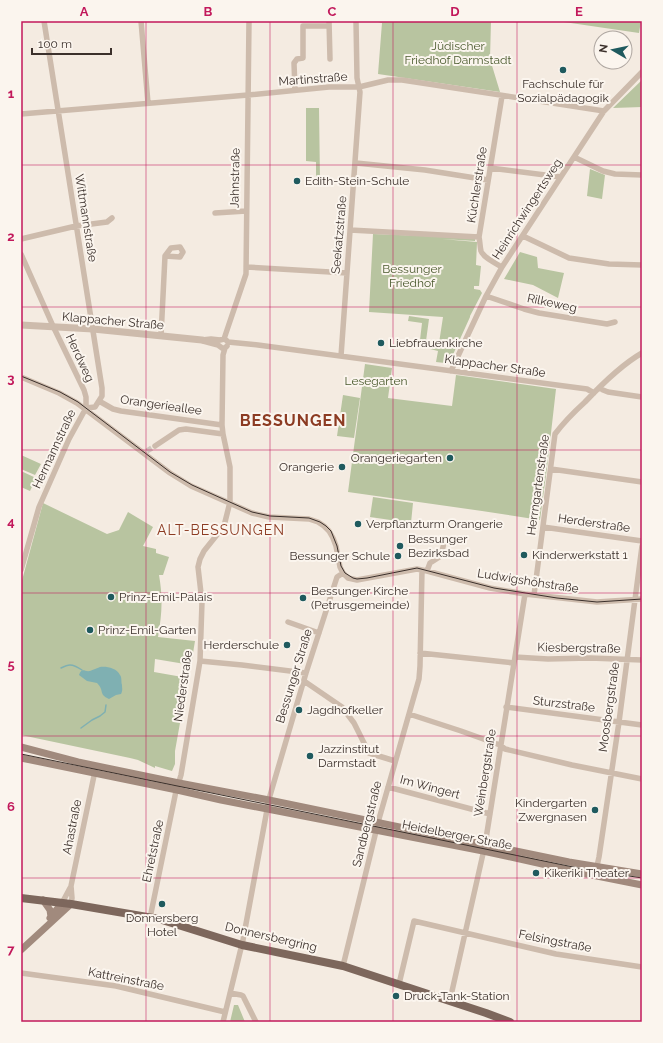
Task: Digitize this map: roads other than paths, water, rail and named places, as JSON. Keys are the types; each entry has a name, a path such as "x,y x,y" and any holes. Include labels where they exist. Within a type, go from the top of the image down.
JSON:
{"main road":[{"name":"Heidelberger Straße","path":"21,747 78,762 95,769"},
{"name":"Heidelberger Straße","path":"21,758 95,769 178,786 269,800 377,827"},
{"name":"Heidelberger Straße","path":"178,786 221,800 377,827 484,848 596,871 642,885"},
{"name":"Heidelberger Straße","path":"596,871 642,874"},
{"name":"Donnersbergring","path":"21,898 67,903 174,923 242,945 344,966 450,1000 510,1022"},
{"path":"43,900 50,910 51,917"},
{"path":"46,926 51,917 67,903"},
{"path":"21,950 52,922 67,903"}],"street":[{"name":"Wittmannstraße","path":"44,21 102,388 102,396 100,401"},
{"path":"141,21 148,103"},
{"name":"Jahnstraße","path":"229,503 230,467 222,425 223,355 226,333 246,274 249,21"},
{"name":"Seekatzstraße","path":"341,356 360,92 357,78 356,21"},
{"path":"295,90 294,63 297,59 303,58 303,26 329,24 330,59"},
{"name":"Heinrichwingertsweg","path":"451,371 486,296 502,267 604,112 642,72"},
{"name":"Martinstraße","path":"21,114 329,87 359,87 388,80 402,80 604,112"},
{"name":"Küchlerstraße","path":"502,96 479,237 481,252 502,267"},
{"path":"574,158 603,172 642,175"},
{"path":"356,163 425,170 488,180"},
{"path":"490,168 561,177"},
{"path":"215,213 246,211"},
{"path":"21,240 76,226 107,222 112,218"},
{"path":"350,230 479,237"},
{"path":"523,236 569,258 609,264 642,265"},
{"name":"Herdweg","path":"21,255 84,390 86,397 86,408"},
{"path":"161,336 166,256"},
{"path":"246,267 346,273"},
{"name":"Rilkeweg","path":"486,296 540,313 607,324 615,322"},
{"name":"Klappacher Straße","path":"21,325 93,329 202,340 211,339 224,343 234,342 587,389 594,393"},
{"path":"594,393 634,358 642,353"},
{"path":"21,377 60,393 86,408 146,452 183,482 252,513 269,517 309,519 318,522 329,531 335,542 340,567 343,573"},
{"path":"600,388 608,392 642,397"},
{"name":"Herrngartenstraße","path":"534,595 555,434 562,424 594,393"},
{"path":"86,408 95,407 100,401"},
{"name":"Orangerieallee","path":"100,401 121,412 222,425"},
{"name":"Hermannstraße","path":"21,570 22,560 39,507 69,439 86,408"},
{"path":"155,446 179,430 186,429 223,434"},
{"path":"551,469 642,482"},
{"name":"Niederstraße","path":"178,786 200,661 202,610 198,567 200,559 224,526 229,503"},
{"name":"Herderstraße","path":"543,527 642,541"},
{"path":"424,570 430,563 441,556 445,538"},
{"name":"Moosbergstraße","path":"596,871 619,722 642,546"},
{"name":"Ludwigshöhstraße","path":"343,573 348,578 357,580 417,569 490,588 525,594 597,602 642,599"},
{"name":"Sandbergstraße","path":"344,966 377,827 419,679 424,570"},
{"name":"Bessunger Straße","path":"269,800 318,633 337,577 343,573"},
{"name":"Weinbergstraße","path":"450,1000 484,848 525,594"},
{"path":"288,622 318,633"},
{"name":"Kiesbergstraße","path":"420,653 514,660 590,658 642,660"},
{"path":"200,661 306,673"},
{"path":"304,681 342,707 354,724 369,753 395,761"},
{"name":"Sturzstraße","path":"506,707 642,725"},
{"path":"409,714 461,730 500,745 505,749 572,765 642,779"},
{"name":"Ahastraße","path":"67,903 95,769"},
{"name":"Ehretstraße","path":"150,918 178,786"},
{"name":"Im Wingert","path":"388,787 490,814"},
{"path":"223,1022 242,945 269,800"},
{"name":"Ahastraße","path":"67,903 72,898 71,886"},
{"name":"Felsingstraße","path":"399,984 414,921 556,954 642,967"},
{"name":"Kattreinstraße","path":"21,973 116,986 226,1012"},
{"path":"230,993 244,996 256,1022"}],"water":[{"path":"100,667 111,668 119,673 121,676 121,694 109,699 102,694 101,688 97,683 87,681 79,675 82,670 90,671"}],"waterway":[{"path":"61,668 72,665 82,670"},
{"path":"81,728 105,712 106,705"}],"tunnel":[{"path":"147,451 155,446"}],"tram line":[{"path":"21,376 60,392 78,402 170,472 192,485 252,512 270,516 309,518 320,522 331,531 337,546 341,566 345,573 353,578 367,578 417,568 494,588 557,598 597,602 642,599"},
{"path":"21,754 578,868 642,878"}],"place":[{"name":"Fachschule für Sozialpädagogik","path":"563,70"},
{"name":"Edith-Stein-Schule","path":"297,181"},
{"name":"Liebfrauenkirche","path":"381,343"},
{"name":"Orangeriegarten","path":"450,458"},
{"name":"Orangerie","path":"342,467"},
{"name":"Verpflanzturm Orangerie","path":"358,524"},
{"name":"Bessunger Bezirksbad","path":"400,546"},
{"name":"Kinderwerkstatt 1","path":"524,555"},
{"name":"Bessunger Schule","path":"398,556"},
{"name":"Prinz-Emil-Palais","path":"111,597"},
{"name":"Bessunger Kirche (Petrusgemeinde)","path":"303,598"},
{"name":"Prinz-Emil-Garten","path":"90,630"},
{"name":"Herderschule","path":"287,645"},
{"name":"Jagdhofkeller","path":"299,710"},
{"name":"Jazzinstitut Darmstadt","path":"310,756"},
{"name":"Kindergarten Zwergnasen","path":"595,810"},
{"name":"Kikeriki Theater","path":"536,873"},
{"name":"Donnersberg Hotel","path":"162,904"},
{"name":"Druck-Tank-Station","path":"396,996"}],"district":[{"name":"BESSUNGEN","path":"293,420"},
{"name":"ALT-BESSUNGEN","path":"221,530"}],"park label":[{"name":"Jüdischer Friedhof Darmstadt","path":"458,53"},
{"name":"Bessunger Friedhof","path":"412,276"},
{"name":"Lesegarten","path":"376,381"}]}
